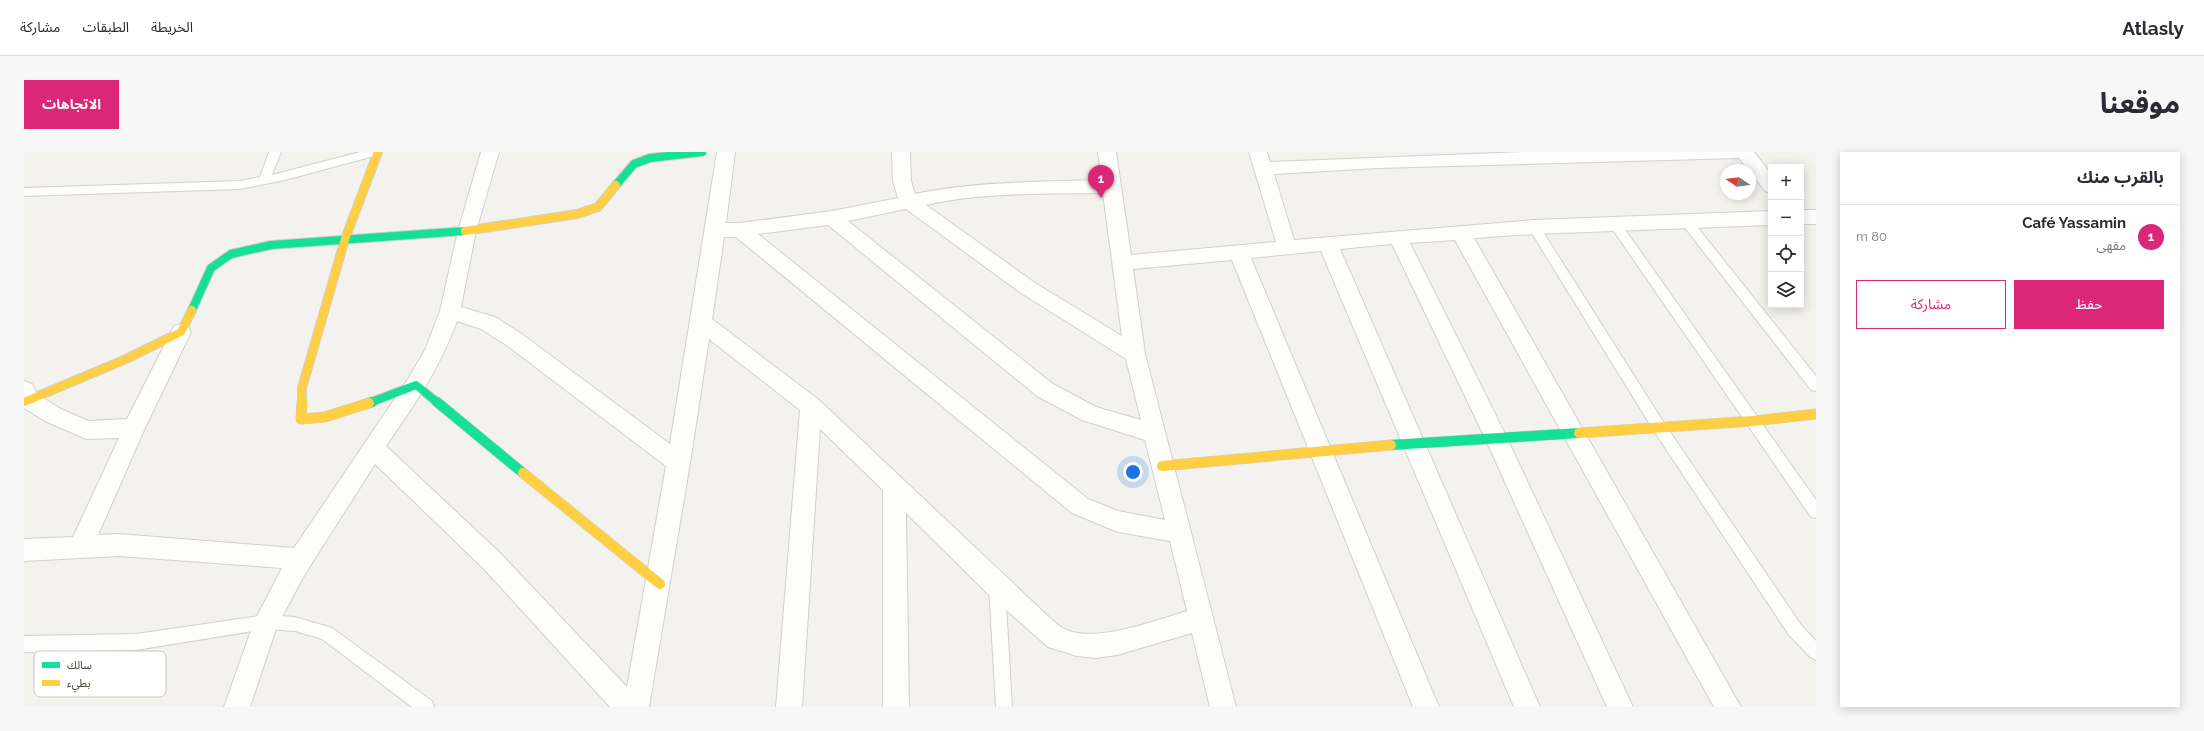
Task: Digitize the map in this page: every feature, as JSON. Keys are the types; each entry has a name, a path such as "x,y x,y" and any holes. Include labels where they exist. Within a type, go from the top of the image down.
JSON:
{"street":[{"path":"378,152 345,239 302,388 301,419 307,420 330,415 416,385"},
{"path":"237,707 266,622 300,559 416,385 435,352 450,311 467,231 490,152"},
{"path":"81,546 134,428 211,268 231,254 271,245 467,231 592,210 598,208 634,164 650,158 702,152"},
{"path":"636,707 660,584 717,230 726,152"},
{"path":"900,152 902,181 908,202 1028,288 1135,354"},
{"path":"1106,152 1135,354 1153,433 1180,532 1223,707"},
{"path":"1287,247 1260,160 1744,152 1768,184"},
{"path":"717,230 740,230 832,218 943,194 985,190 1111,186"},
{"path":"1804,217 1816,217"},
{"path":"832,218 1045,390 1090,414 1153,433"},
{"path":"1122,263 1398,237 1534,227 1768,218"},
{"path":"740,230 1080,506 1108,520 1139,528 1180,532"},
{"path":"1461,233 1728,707"},
{"path":"1398,237 1496,438 1620,707"},
{"path":"1328,244 1527,707"},
{"path":"1239,253 1426,707"},
{"path":"450,311 488,323 512,338 679,463"},
{"path":"701,322 811,406 998,586 1042,627 1058,639 1077,644 1095,646 1117,643 1202,619"},
{"path":"26,397 126,359 181,332"},
{"path":"416,385 660,584"},
{"path":"26,397 53,415 86,430 134,428"},
{"path":"789,707 811,406"},
{"path":"1162,466 1320,450 1753,421 1816,414"},
{"path":"373,448 492,560 628,707"},
{"path":"894,486 896,707"},
{"path":"24,550 119,545 300,559"}],"lane":[{"path":"264,181 275,152"},
{"path":"24,192 210,187 264,181 374,152"},
{"path":"1686,221 1816,386"},
{"path":"1615,224 1816,512"},
{"path":"1534,227 1659,427 1795,630 1816,652"},
{"path":"998,586 1004,707"},
{"path":"24,644 136,642 266,622 295,624 326,633 426,707"}],"traffic: fast":[{"path":"616,185 634,164 650,158 702,152"},
{"path":"192,310 211,268 231,254 271,245 465,231"},
{"path":"369,403 416,385 523,473"},
{"path":"1391,445 1579,433"}],"traffic: slow":[{"path":"369,403 325,417 301,419 302,388 345,239 378,152"},
{"path":"465,231 577,214 598,207 616,185"},
{"path":"24,402 126,359 181,332 192,310"},
{"path":"1579,433 1753,421 1816,414"},
{"path":"1162,466 1320,450 1391,445"},
{"path":"523,473 660,584"}],"place":[{"name":"Café Yassamin","path":"1101,198"}]}
